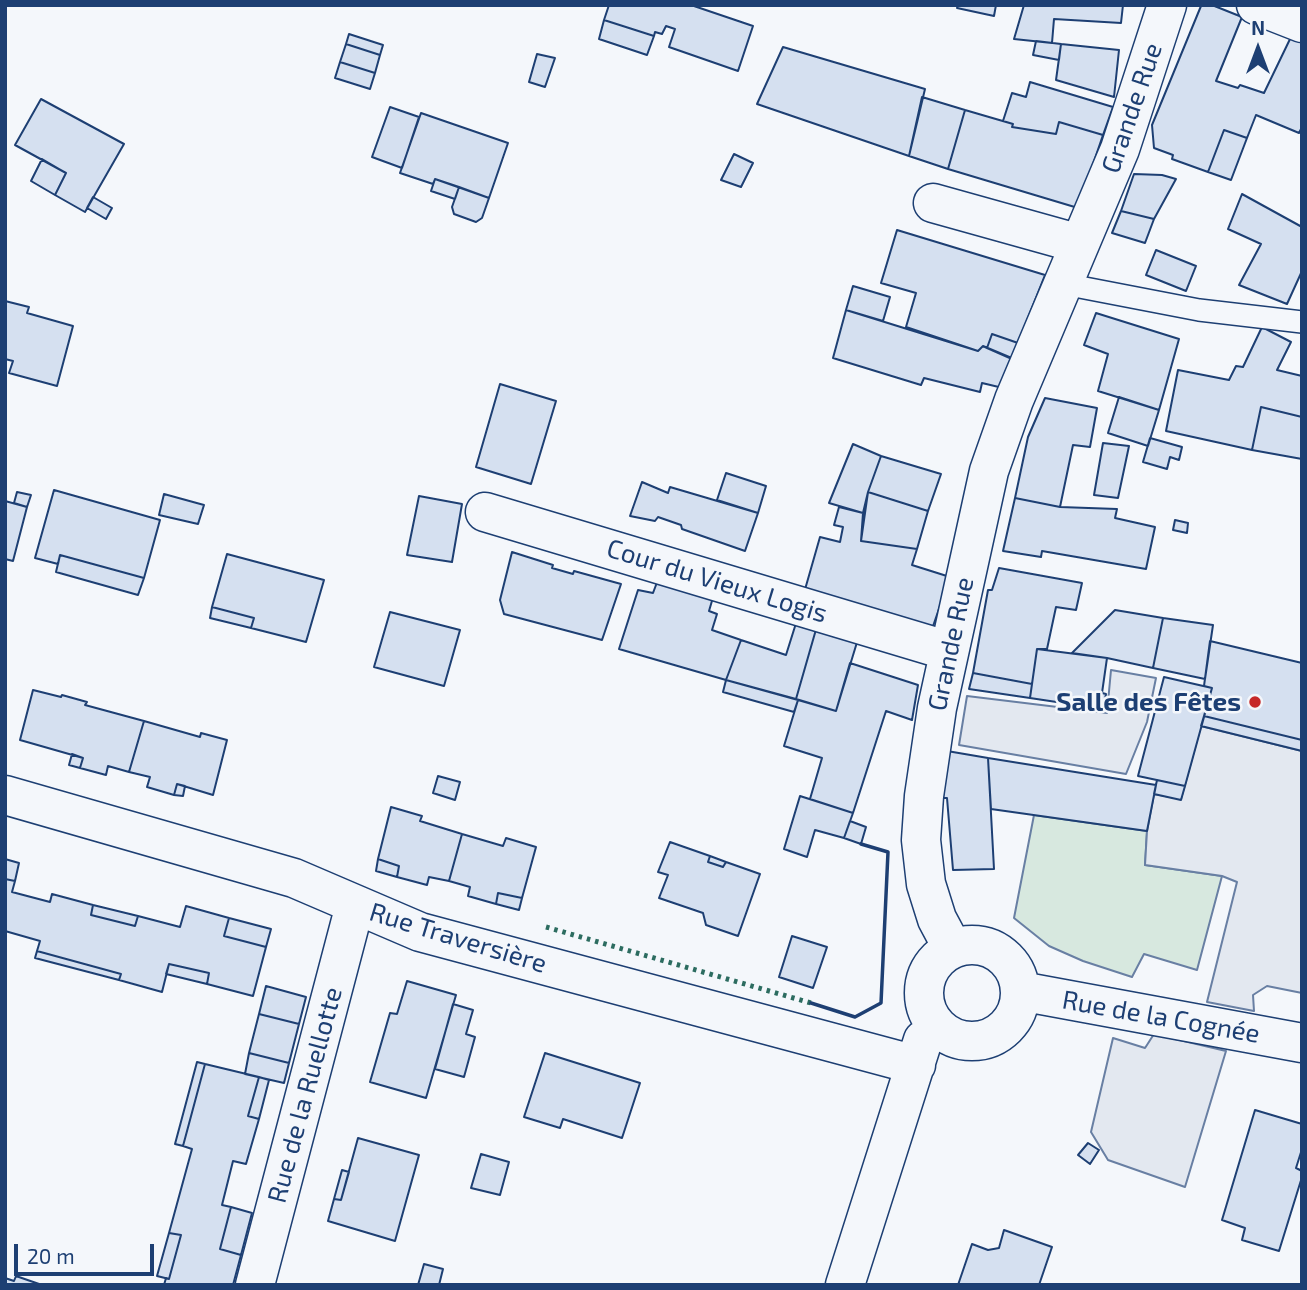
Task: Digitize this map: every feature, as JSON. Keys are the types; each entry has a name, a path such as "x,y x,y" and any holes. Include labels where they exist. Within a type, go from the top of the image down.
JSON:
{"street":[{"name":"Grande Rue","path":"953,949 943,934 930,901 922,862 921,840 931,747 949,651 989,471 1014,400 1120,149 1167,5"},
{"path":"1256,5 1302,23"},
{"path":"933,203 1080,244"},
{"name":"Cour du Vieux Logis","path":"485,512 949,651"},
{"name":"Rue Traversière","path":"5,795 294,878 421,932 916,1065"},
{"name":"Rue de la Ruellotte","path":"255,1285 355,905"},
{"path":"968,945 998,952 1017,975 1020,991 1018,1007 1010,1022 999,1033 984,1039 967,1041 951,1037 938,1027 930,1017 924,999 930,969 940,957 953,949 968,945"},
{"name":"Rue de la Cognée","path":"1020,991 1302,1043"},
{"path":"845,1285 930,1017"}],"lane":[{"path":"1063,284 1199,310 1302,322"}],"shaded area":[{"path":"1111,670 1156,678 1147,722 1126,774 959,745 967,696 1107,713"},
{"path":"1201,726 1302,751 1302,993 1267,986 1253,995 1254,1011 1207,1002 1237,882 1222,876 1145,865 1147,831 1154,794 1181,799"},
{"path":"1034,815 1147,831 1145,865 1222,876 1197,970 1144,954 1132,977 1083,961 1049,946 1014,918"},
{"path":"1154,1034 1226,1051 1185,1187 1108,1160 1091,1132 1113,1038 1145,1048"}],"building":[{"path":"609,5 691,5 753,26 738,71 669,47 675,29 666,26 662,34 655,32 654,36 604,20"},
{"path":"958,5 996,5 994,16 957,8"},
{"path":"1024,5 1123,5 1121,23 1054,19 1052,43 1014,39"},
{"path":"1212,5 1242,17 1216,81 1264,93 1291,37 1302,42 1302,127 1299,133 1256,115 1247,138 1224,130 1208,172 1172,159 1173,155 1154,148 1152,125 1201,6"},
{"path":"604,20 654,36 647,55 599,39"},
{"path":"349,34 383,45 380,55 346,44"},
{"path":"1036,41 1061,44 1059,60 1033,55"},
{"path":"346,44 380,55 375,73 340,62"},
{"path":"1061,44 1119,50 1114,97 1056,80"},
{"path":"783,47 925,89 909,156 757,104"},
{"path":"537,54 555,58 545,87 529,82"},
{"path":"340,62 375,73 370,89 335,78"},
{"path":"1030,82 1113,107 1103,135 1059,122 1056,134 1012,127 1013,124 1003,121 1012,93 1026,97"},
{"path":"922,97 965,110 948,169 909,156"},
{"path":"41,99 124,144 85,212 55,195 66,173 15,145"},
{"path":"390,107 419,117 402,168 372,157"},
{"path":"965,110 1013,124 1012,127 1056,134 1059,122 1103,135 1078,208 948,169"},
{"path":"421,113 508,143 489,198 435,179 433,184 400,173"},
{"path":"1224,130 1247,138 1231,180 1208,172"},
{"path":"734,154 753,163 741,187 721,180"},
{"path":"42,159 66,173 55,195 31,181"},
{"path":"1134,174 1162,175 1176,179 1154,219 1121,211"},
{"path":"435,179 459,187 455,199 431,191"},
{"path":"459,187 489,198 482,218 476,222 454,214 452,207"},
{"path":"1242,194 1302,227 1302,271 1287,304 1239,285 1261,244 1228,229"},
{"path":"93,197 112,208 106,219 87,208"},
{"path":"1121,211 1154,219 1145,243 1112,233"},
{"path":"897,230 1045,275 1018,343 992,334 987,348 983,346 978,351 906,327 916,293 881,283"},
{"path":"1156,250 1196,266 1186,291 1146,275"},
{"path":"853,286 890,297 883,321 846,310"},
{"path":"5,301 29,307 27,313 73,326 57,386 9,373 13,361 5,359"},
{"path":"846,310 978,351 983,346 1014,359 1003,388 982,383 980,392 924,378 921,385 833,358"},
{"path":"1096,313 1179,339 1159,410 1098,391 1108,354 1084,345"},
{"path":"1262,327 1291,342 1277,370 1302,376 1302,417 1261,407 1252,450 1166,431 1178,370 1229,380 1236,366 1243,367"},
{"path":"992,334 1018,343 1012,359 987,348"},
{"path":"500,384 556,401 531,484 476,467"},
{"path":"1119,397 1159,410 1148,446 1108,433"},
{"path":"1045,398 1097,408 1090,447 1073,445 1060,507 1015,498 1028,437"},
{"path":"1261,407 1302,417 1302,459 1252,450"},
{"path":"1150,438 1182,447 1179,460 1170,457 1167,469 1143,462"},
{"path":"1103,443 1129,446 1118,498 1094,495"},
{"path":"853,444 881,456 863,513 829,503"},
{"path":"881,456 941,474 928,511 868,492"},
{"path":"726,473 766,486 758,513 717,500"},
{"path":"642,482 668,493 670,487 758,513 745,551 682,529 681,525 658,517 655,521 630,516"},
{"path":"54,490 160,520 144,578 60,555 58,564 35,558"},
{"path":"17,492 31,495 27,507 14,503"},
{"path":"868,492 928,511 917,549 861,541"},
{"path":"164,494 204,505 198,524 159,515"},
{"path":"419,496 462,504 452,562 407,555"},
{"path":"1015,498 1060,507 1117,509 1115,518 1155,527 1146,569 1042,551 1041,557 1003,551"},
{"path":"5,501 27,507 13,561 5,559"},
{"path":"839,507 863,513 861,541 917,549 912,565 950,577 931,632 804,593 820,537 840,542 843,527 834,525"},
{"path":"1175,520 1188,523 1187,533 1173,530"},
{"path":"512,552 553,565 552,568 621,584 602,640 504,614 500,600"},
{"path":"227,554 324,580 306,642 251,628 254,618 212,607"},
{"path":"60,555 144,578 138,595 56,572"},
{"path":"999,568 1082,583 1076,610 1056,607 1047,649 1037,649 1032,684 973,673 988,590 992,590"},
{"path":"659,577 714,594 709,611 717,614 712,630 741,640 726,680 619,649 638,590 653,593"},
{"path":"212,607 254,618 251,628 210,618"},
{"path":"1115,610 1163,618 1153,668 1072,653"},
{"path":"390,612 460,630 444,686 374,667"},
{"path":"1163,618 1213,625 1205,679 1153,668"},
{"path":"797,620 817,626 796,699 726,680 741,640 786,655"},
{"path":"817,626 858,639 836,711 796,699"},
{"name":"Salle des Fêtes","path":"1210,641 1302,663 1302,740 1204,716 1212,688 1204,686"},
{"path":"1037,649 1107,658 1102,693 1106,694 1103,709 1030,698"},
{"path":"850,663 918,685 912,720 886,711 853,813 810,799 822,758 784,746 798,700 836,711"},
{"path":"973,673 1032,684 1030,698 969,689"},
{"path":"1164,677 1212,688 1185,786 1138,776"},
{"path":"726,680 798,700 794,712 723,692"},
{"path":"33,690 61,697 62,695 87,702 85,705 144,721 129,772 108,766 106,775 80,768 83,758 20,740"},
{"path":"1204,716 1302,740 1302,751 1201,726"},
{"path":"144,721 200,737 201,733 227,740 213,795 177,784 174,795 147,787 150,777 129,772"},
{"path":"947,751 988,758 994,869 953,870 947,798 943,798"},
{"path":"72,754 83,758 80,768 69,765"},
{"path":"988,758 1156,785 1147,831 991,809"},
{"path":"438,776 460,782 455,800 433,793"},
{"path":"1157,780 1185,786 1181,800 1154,794"},
{"path":"177,784 185,786 183,796 174,795"},
{"path":"800,796 853,813 844,838 815,830 807,857 784,849"},
{"path":"391,807 422,816 420,821 462,834 449,881 429,877 427,885 397,877 399,866 378,859"},
{"path":"850,821 866,827 861,844 844,838"},
{"path":"462,834 503,846 506,838 536,847 522,898 498,893 496,904 468,896 470,887 449,881"},
{"path":"670,842 710,856 708,862 723,867 726,862 760,874 738,936 706,925 703,913 659,898 668,875 658,872"},
{"path":"710,856 726,862 723,867 708,862"},
{"path":"5,859 19,863 15,881 5,879"},
{"path":"378,859 399,866 397,877 376,871"},
{"path":"5,879 15,881 12,892 50,902 52,894 93,905 91,915 135,926 138,916 180,927 186,906 229,918 224,936 266,947 253,996 207,984 209,973 169,964 162,992 119,980 121,974 37,951 40,941 5,931"},
{"path":"498,893 522,898 519,910 496,904"},
{"path":"93,905 138,916 135,926 91,915"},
{"path":"229,918 271,929 266,947 224,936"},
{"path":"792,936 827,947 813,988 779,977"},
{"path":"37,951 121,974 119,980 35,958"},
{"path":"169,964 209,973 207,984 166,974"},
{"path":"407,981 456,995 426,1098 370,1082 390,1013 397,1014"},
{"path":"266,986 306,997 299,1024 259,1014"},
{"path":"453,1004 473,1010 466,1034 475,1037 464,1077 435,1069"},
{"path":"259,1014 299,1024 289,1063 249,1053"},
{"path":"249,1053 289,1063 284,1083 245,1074"},
{"path":"545,1053 640,1083 622,1138 563,1119 560,1128 524,1117"},
{"path":"197,1062 205,1064 183,1146 175,1144"},
{"path":"205,1064 259,1077 248,1116 259,1119 246,1164 233,1161 222,1205 231,1207 220,1249 241,1255 233,1285 164,1285 166,1278 169,1279 181,1235 169,1233 192,1149 183,1146"},
{"path":"259,1077 269,1080 259,1119 248,1116"},
{"path":"1255,1110 1302,1124 1302,1149 1296,1168 1302,1171 1302,1177 1279,1251 1242,1240 1245,1228 1222,1220"},
{"path":"358,1138 419,1155 395,1241 328,1221 334,1199 341,1200"},
{"path":"1088,1143 1099,1150 1090,1164 1078,1155"},
{"path":"481,1154 509,1162 500,1195 471,1188"},
{"path":"342,1170 349,1172 341,1200 334,1199"},
{"path":"231,1207 252,1213 241,1255 220,1249"},
{"path":"1004,1230 1052,1247 1039,1285 958,1285 972,1244 988,1250 999,1248"},
{"path":"169,1233 181,1235 169,1279 157,1276"},
{"path":"424,1264 443,1269 439,1285 418,1285"},
{"path":"16,1276 42,1285 5,1285 5,1278 14,1281"}],"hedge":[{"path":"546,927 811,1003"}],"wall":[{"path":"811,1003 855,1017 881,1003 888,852 861,844"}],"place":[{"name":"Salle des Fêtes","path":"1255,702"}]}
